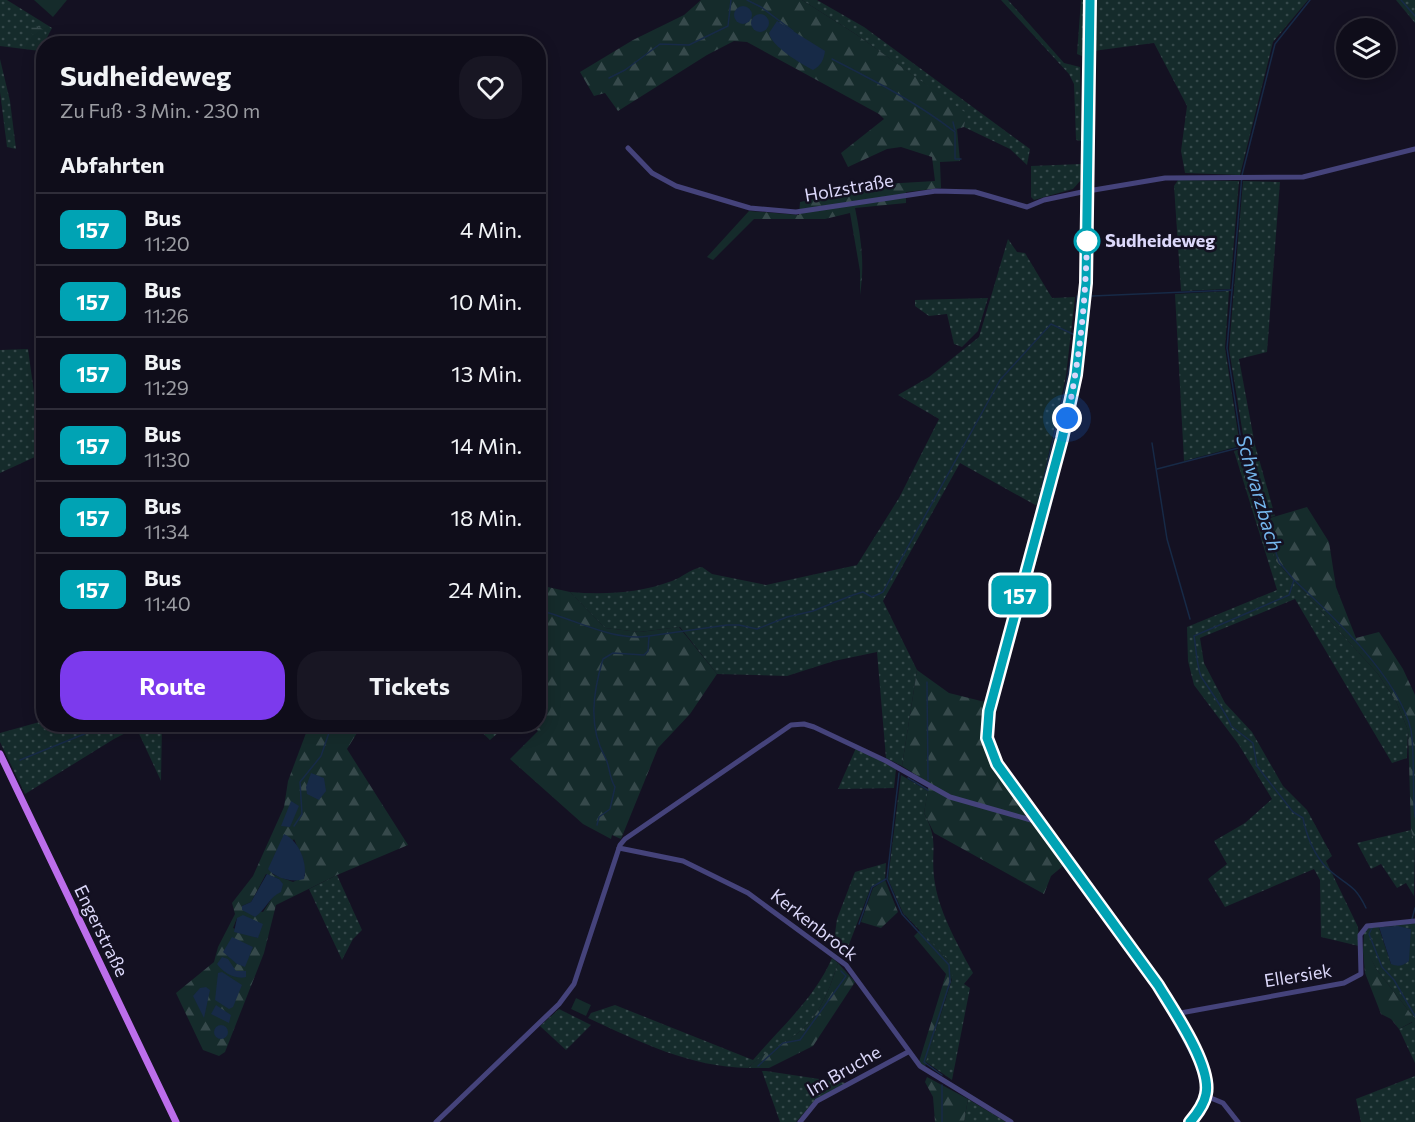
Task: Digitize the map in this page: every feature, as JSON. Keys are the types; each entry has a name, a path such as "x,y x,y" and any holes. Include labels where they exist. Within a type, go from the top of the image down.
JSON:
{"main road":[{"name":"Engerstraße","path":"0,754 176,1122"}],"street":[{"path":"1090,0 1086,283 1076,375 986,730 989,749 997,764 1158,985 1203,1067 1206,1078 1206,1096 1190,1122"},
{"name":"Holzstraße","path":"628,148 652,173 670,184 750,208 773,211 833,208 881,197 936,191 975,192 1027,207 1044,200 1088,191"},
{"path":"1088,191 1181,177 1243,179 1312,175 1415,149"},
{"path":"436,1122 559,1004 574,984 619,848 634,833 770,739 797,724 814,727 854,745 950,797 1031,820 1036,816"},
{"name":"Kerkenbrock","path":"619,848 683,861 747,893 846,965 908,1052 927,1072 1011,1122"},
{"name":"Ellersiek","path":"1175,1014 1344,983 1358,976 1362,969 1362,930 1367,926 1413,921"},
{"name":"Im Bruche","path":"800,1122 818,1101 908,1052"},
{"path":"1206,1096 1227,1106 1238,1122"}],"green space":[{"path":"0,0 7,0 52,28 48,36 36,36 36,50 0,46"},
{"path":"34,0 67,0 53,17"},
{"path":"701,0 802,0 857,35 966,113 964,127 957,129 960,161 940,162 941,188 906,192 906,203 855,208 862,251 860,295 860,271 850,213 825,219 754,219 713,260 707,257 749,211 799,215 800,202 884,184 935,181 932,157 901,147 887,149 848,167 841,153 884,119 879,114 747,42 734,41 707,55 618,111 605,93 594,96 580,72 633,40 684,15"},
{"path":"802,0 817,0 864,27 1030,149 1027,165 1010,149 964,127 965,113 857,35"},
{"path":"1001,0 1008,0 1064,63 1080,67 1081,141 1076,140 1074,84 1069,74"},
{"path":"1081,0 1085,0 1082,56 1077,54"},
{"path":"1097,0 1308,0 1273,42 1240,175 1185,173 1181,151 1187,106 1154,43 1093,51"},
{"path":"1396,0 1415,0 1415,23"},
{"path":"33,24 44,30 45,36 36,36 26,31"},
{"path":"0,59 10,101 16,149 7,147 0,92"},
{"path":"1081,164 1081,180 1073,189 1034,200 1031,197 1031,166"},
{"path":"1178,180 1239,181 1230,289 1181,291 1174,186"},
{"path":"1243,181 1280,182 1267,352 1239,359 1255,445 1275,516 1267,518 1245,447 1229,349"},
{"path":"1008,239 1017,252 1025,253 1052,298 1075,297 1066,376 1037,506 960,463 883,601 917,670 902,766 886,758 877,652 834,661 787,676 717,674 680,627 639,632 605,628 570,592 635,591 672,581 702,567 712,574 766,585 857,565 899,498 939,419 898,395 929,377 979,337"},
{"path":"1229,291 1225,348 1240,446 1184,461 1175,294"},
{"path":"988,298 978,331 962,347 954,344 947,314 929,316 915,306 915,300"},
{"path":"28,349 36,407 36,456 0,473 0,350"},
{"path":"1241,449 1276,561 1378,674 1396,701 1408,730 1407,758 1392,763 1295,599 1200,638 1204,663 1225,703 1252,732 1283,786 1307,810 1332,856 1326,861 1358,927 1359,946 1321,937 1320,880 1314,869 1225,907 1208,879 1227,864 1214,841 1245,823 1272,799 1239,745 1194,685 1188,661 1187,627 1277,590 1234,451"},
{"path":"1307,507 1329,542 1336,587 1356,638 1379,632 1403,669 1415,695 1415,844 1411,830 1408,730 1396,701 1378,674 1276,561 1263,520"},
{"path":"546,587 570,592 605,628 640,632 679,627 717,674 690,714 658,748 621,839 612,835 611,839 583,824 510,759 537,732 546,732"},
{"path":"917,670 949,693 985,702 980,730 987,758 1063,866 1051,876 1044,894 934,833 924,813 929,783 902,766"},
{"path":"36,723 36,732 113,732 114,739 25,794 0,742 0,733"},
{"path":"113,732 128,732 114,739"},
{"path":"138,732 162,732 161,781"},
{"path":"306,732 358,732 347,749 408,845 337,875 276,905 264,953 225,1052 219,1056 203,1050 176,993 214,962 218,947 235,914 232,903 253,876 284,807 288,781","holes":["294,839 303,859 305,876 293,882 272,874","266,874 279,879 274,895 263,912 242,906 251,902","237,918 258,938 233,928"]},
{"path":"481,732 499,732 490,740"},
{"path":"856,748 896,769 894,788 838,789"},
{"path":"901,775 928,791 924,813 933,838 936,890 949,926 973,973 964,984 970,988 952,1080 926,1062 952,979 948,960 903,913 888,879"},
{"path":"1411,830 1415,844 1414,896 1406,883 1397,888 1381,864 1371,869 1357,843"},
{"path":"886,863 885,879 871,887 845,955 833,948 837,919 855,872"},
{"path":"337,875 362,930 353,939 342,960 309,889"},
{"path":"885,880 898,912 881,928 861,922 873,888"},
{"path":"1415,923 1415,1019 1377,970 1367,952 1363,951 1364,933 1369,927","holes":["1385,926 1411,929 1391,964 1379,928"]},
{"path":"920,930 948,960 953,974 925,1067 919,1062 946,974 914,936"},
{"path":"1363,951 1367,951 1377,970 1415,1019 1415,1027 1412,1022 1399,1029 1391,1019 1381,1014 1365,973"},
{"path":"832,958 838,963 828,992 806,1026 748,1068 706,1063 666,1052 588,1018 591,1013 615,1005 753,1060 797,1012 825,973"},
{"path":"838,963 855,982 813,1046 769,1068 748,1068 806,1026 828,992"},
{"path":"576,998 591,1005 586,1016 571,1009"},
{"path":"559,1009 591,1025 566,1050 540,1026"},
{"path":"1413,1022 1415,1027 1415,1063 1399,1029"},
{"path":"762,1071 846,1083 816,1099 796,1122 780,1122"},
{"path":"1415,1076 1415,1122 1361,1122 1356,1099"},
{"path":"927,1077 968,1099 964,1122 935,1122 933,1097 925,1082"},
{"path":"968,1099 1006,1122 964,1122"}],"water":[{"path":"743,6 749,9 752,15 749,21 743,24 737,21 734,15 737,9"},
{"path":"760,14 766,17 769,23 766,29 760,32 754,29 751,23 754,17"},
{"path":"777,21 825,51 818,66 813,70 787,54 775,43 769,33"},
{"path":"311,773 324,778 326,791 319,800 307,794 306,787"},
{"path":"291,801 299,806 290,827 281,826"},
{"path":"284,834 294,842 301,853 305,866 304,879 284,879 268,869"},
{"path":"267,874 279,879 283,884 281,892 273,897 255,917 242,910 242,906 251,902"},
{"path":"243,915 263,924 258,938 234,932 237,918"},
{"path":"1398,926 1411,929 1409,961 1398,966 1391,964 1379,927"},
{"path":"232,937 253,947 245,967 237,964 223,952"},
{"path":"222,957 228,959 236,971 246,971 246,977 230,975 222,970 217,964"},
{"path":"222,972 242,985 233,1007 229,1009 215,1000 218,973"},
{"path":"206,987 210,990 204,1018 193,996 200,988"},
{"path":"216,1005 231,1015 229,1023 211,1014"},
{"path":"218,1025 224,1025 228,1032 224,1039 218,1039 214,1035 214,1029"}],"waterway":[{"path":"609,78 625,70 660,44 689,45 728,26 731,0"},
{"path":"747,0 761,7 793,31"},
{"name":"Schwarzbach","path":"1310,0 1275,44 1242,175 1227,348 1242,447 1279,562 1294,580 1289,595 1194,636 1200,675 1231,726 1253,743 1257,766 1293,812 1303,818 1306,831 1319,858 1328,869 1354,889 1366,908"},
{"path":"1401,0 1415,16"},
{"path":"832,59 880,84 955,132 955,159 961,159"},
{"path":"953,122 955,130"},
{"path":"1092,296 1232,290"},
{"path":"597,825 599,817 610,809 615,787 594,722 595,697 603,659 613,653 644,655 648,651 649,636 727,625 757,629 863,592 872,597 883,592 1000,380 1051,324 1075,335 1077,296"},
{"path":"1037,508 1075,336"},
{"path":"1152,443 1167,539 1190,619"},
{"path":"1157,469 1242,447"},
{"path":"999,694 1057,483"},
{"path":"1294,580 1345,629 1379,669 1404,710 1411,730 1415,817"},
{"path":"546,612 607,633 621,636 649,636"},
{"path":"927,682 928,780"},
{"path":"987,703 982,730 985,750 1027,811"},
{"path":"995,706 990,730 996,753 1116,920"},
{"path":"20,760 89,732"},
{"path":"294,826 302,814 300,782 321,756 329,732"},
{"path":"899,773 887,879 902,914 949,965 950,982 924,1062 942,1075"},
{"path":"908,778 928,790"},
{"path":"1037,825 1155,988 1202,1076"},
{"path":"859,924 872,887 886,879"},
{"path":"1412,919 1415,908"},
{"path":"1120,925 1159,980"},
{"name":"Schwarzbach","path":"1372,928 1369,934 1382,967 1394,980 1415,1016"},
{"path":"758,1066 783,1043 800,1040 846,976 841,971"},
{"path":"1199,1052 1212,1085"},
{"path":"942,1085 942,1122"},
{"path":"1195,1122 1208,1105"}],"bus line":[{"name":"157","path":"1090,0 1086,283 1076,375 1062,439 989,711 986,730 989,749 997,764 1158,985 1203,1067 1207,1086 1206,1096 1190,1122"}],"place":[{"name":"Sudheideweg","path":"1087,241"}],"route":[{"path":"1067,418 1083,324 1087,237 1087,241"}]}
